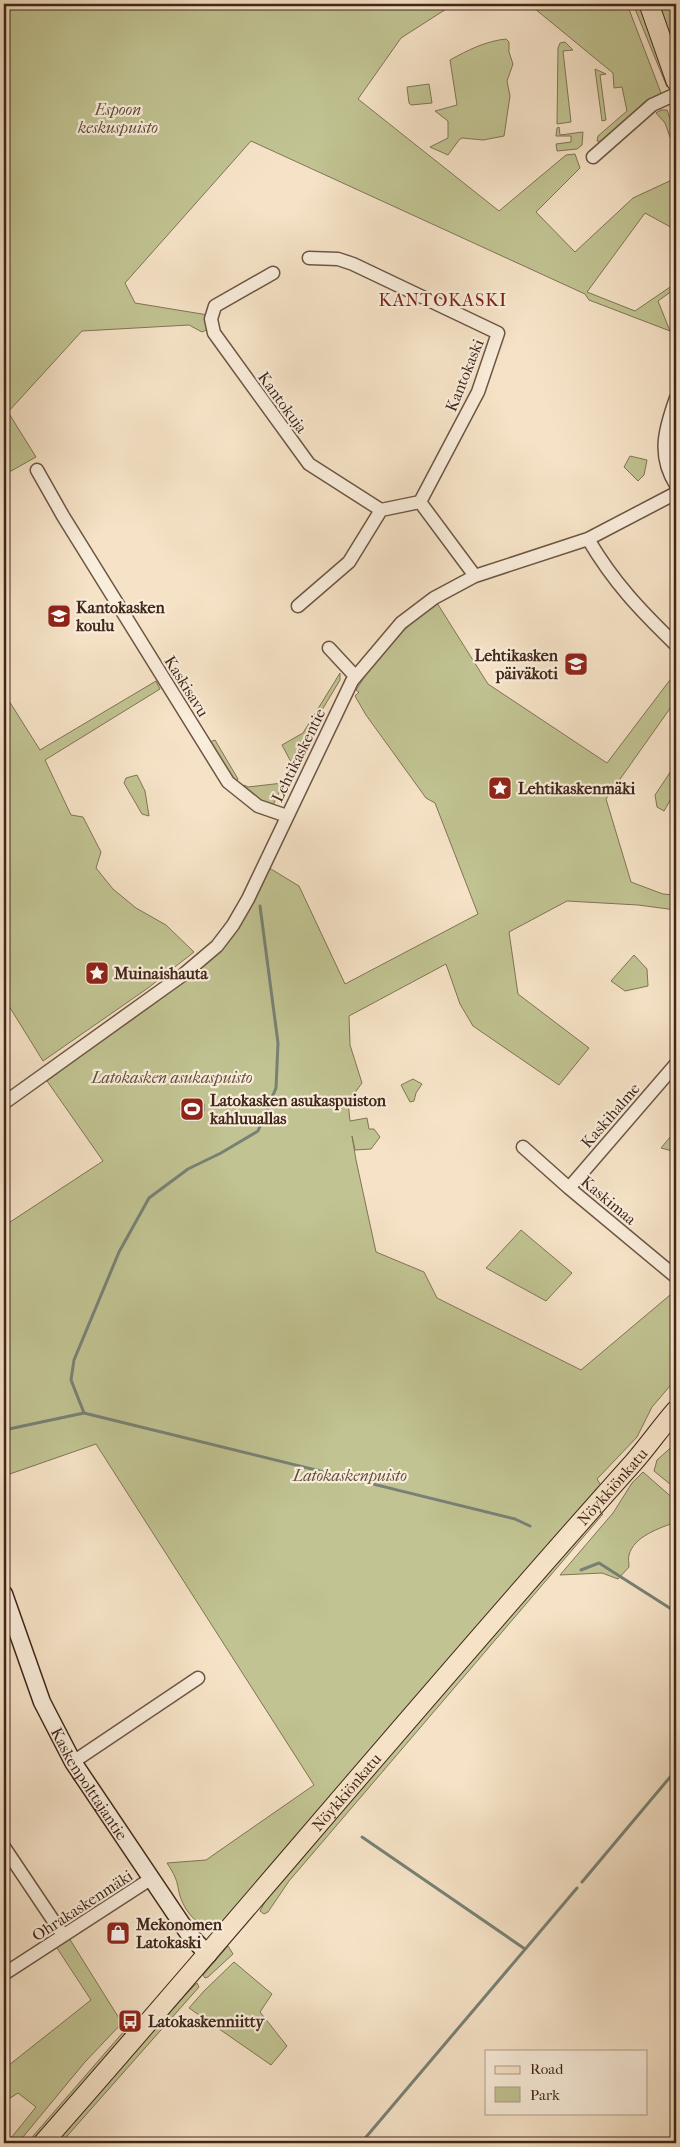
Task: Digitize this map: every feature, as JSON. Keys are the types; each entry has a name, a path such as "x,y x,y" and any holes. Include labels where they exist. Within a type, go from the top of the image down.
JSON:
{"main road":[{"path":"649,4 676,80"},
{"name":"Nöykkiönkatu","path":"43,2143 208,1955 531,1577 652,1442 676,1410"},
{"name":"Nöykkiönkatu","path":"652,1442 676,1423"}],"street":[{"path":"593,157 652,105 676,94"},
{"name":"Kantokaski","path":"309,258 338,259 353,264 498,333 478,392 420,502"},
{"name":"Kantokuja","path":"273,273 216,306 211,319 214,333 309,464 381,510"},
{"path":"676,398 664,437 668,471 676,485"},
{"name":"Kaskisavu","path":"36,470 228,782 258,806 287,816"},
{"name":"Lehtikaskentie","path":"4,1103 184,974 217,946 233,925 248,899 355,676 401,623 434,598 475,576 588,539 676,493"},
{"path":"298,606 349,562 381,510 420,502 475,576"},
{"path":"588,539 604,566 631,601 676,645"},
{"path":"329,648 355,676"},
{"name":"Kaskihalme","path":"569,1188 676,1064"},
{"name":"Kaskimaa","path":"523,1147 676,1277"},
{"name":"Kaskenpolttajantie","path":"4,1594 42,1702 73,1762 188,1933 208,1955"},
{"path":"73,1762 198,1678"},
{"path":"4,1847 63,1935"},
{"name":"Ohrakaskenmäki","path":"4,1974 152,1878"}],"green space":[{"name":"Espoon keskuspuisto","path":"4,4 454,4 401,38 358,99 499,211 566,155 575,154 580,168 536,212 575,252 633,198 676,178 676,230 645,213 587,292 635,311 676,283 676,288 658,301 670,331 589,300 585,294 251,141 125,283 135,303 208,315 209,329 202,332 189,325 82,331 8,412 36,457 11,471 4,469"},
{"path":"529,4 627,4 661,93 604,142 597,141 598,136 627,111 622,87 614,88 613,73"},
{"path":"633,4 643,4 667,87"},
{"path":"657,4 676,4 676,56"},
{"path":"506,39 509,42 509,52 513,64 507,81 510,96 504,136 483,140 462,138 448,155 430,147 448,138 448,121 435,111 457,105 450,60 477,46"},
{"path":"565,42 573,50 563,51 571,122 557,124 558,48 560,43"},
{"path":"595,69 606,74 600,75 606,120 602,121"},
{"path":"429,84 432,103 411,105 409,103 407,87"},
{"path":"661,110 667,110 676,135 676,154 665,123 656,113"},
{"path":"559,127 560,135 583,132 582,145 577,149 557,151 556,144 571,142 571,136 556,136 557,128"},
{"path":"630,456 647,460 644,475 638,481 624,467"},
{"name":"Latokaskenpuisto","path":"437,603 488,684 607,763 676,672 676,700 606,799 631,882 663,894 676,895 676,910 638,905 567,901 509,932 518,994 589,1048 559,1085 473,1026 460,1004 446,964 349,1016 350,1045 362,1083 348,1102 350,1121 367,1118 369,1129 374,1129 380,1137 371,1149 355,1150 352,1136 376,1252 424,1272 437,1298 581,1370 676,1290 676,1379 652,1407 637,1437 597,1479 602,1487 224,1923 209,1926 196,1921 187,1910 180,1896 176,1879 167,1863 206,1860 314,1785 96,1444 4,1476 4,1226 103,1161 47,1081 58,1073 63,1066 196,972 266,866 299,886 345,984 478,914 435,803 426,798 366,715 355,696 359,692 356,690 364,677 392,642"},
{"path":"340,673 340,680 310,730 272,807 241,789 244,785 248,787 283,783 291,762 282,745 303,733"},
{"path":"156,681 160,689 45,760 71,815 83,817 101,852 96,868 113,889 136,908 166,925 194,952 148,988 43,1061 4,998 4,693 40,750"},
{"path":"215,740 238,779 236,782 210,742"},
{"path":"676,770 676,790 664,811 657,807 655,795 671,771"},
{"path":"137,775 145,791 149,816 142,814 124,783 126,778"},
{"path":"634,955 647,969 648,986 625,991 611,981"},
{"path":"413,1079 422,1084 416,1093 414,1101 410,1102 401,1085"},
{"path":"676,1130 676,1152 661,1148"},
{"path":"521,1230 572,1273 546,1301 486,1268"},
{"path":"676,1443 676,1489 654,1471 657,1460"},
{"path":"643,1472 676,1501 676,1522 648,1534 636,1543 629,1555 629,1567 618,1579 602,1573 560,1575 613,1513 632,1483"},
{"path":"596,1514 603,1514 289,1881 268,1912 264,1914 260,1911 272,1889"},
{"path":"69,1938 122,2023 85,2062 18,2143 7,2143 36,2107 18,2093 4,2102 4,2069 91,2000 55,1945"},
{"path":"228,1946 233,1954 205,1978 203,1975"},
{"path":"234,1962 272,1994 260,2012 287,2046 271,2065 189,2008"},
{"path":"197,1983 199,1987 61,2143 51,2143 141,2040"},
{"path":"125,2030 115,2050 34,2143 27,2143"}],"shaded area":[{"name":"Latokasken asukaspuiston kahluuallas","path":"193,1100 204,1104 204,1111 194,1117 184,1115 180,1109 181,1105"}],"waterway":[{"path":"84,1413 71,1380 74,1360 119,1252 149,1198 188,1169 221,1153 258,1131 276,1088 278,1043 260,906"},
{"path":"4,1430 84,1413 515,1519 530,1526"},
{"path":"581,1570 599,1563 676,1612"},
{"path":"582,1882 676,1770"},
{"path":"362,1837 525,1949"},
{"path":"361,2143 577,1888"}],"place":[{"name":"Kantokasken koulu","path":"59,616"},
{"name":"Lehtikasken päiväkoti","path":"576,664"},
{"name":"Lehtikaskenmäki","path":"500,788"},
{"name":"Muinaishauta","path":"97,973"},
{"name":"Latokasken asukaspuiston kahluuallas","path":"192,1109"},
{"name":"Mekonomen Latokaski","path":"118,1933"},
{"name":"Latokaskenniitty","path":"130,2021"}],"district":[{"name":"KANTOKASKI","path":"443,300"}],"park label":[{"name":"Latokasken asukaspuisto","path":"172,1077"}]}
